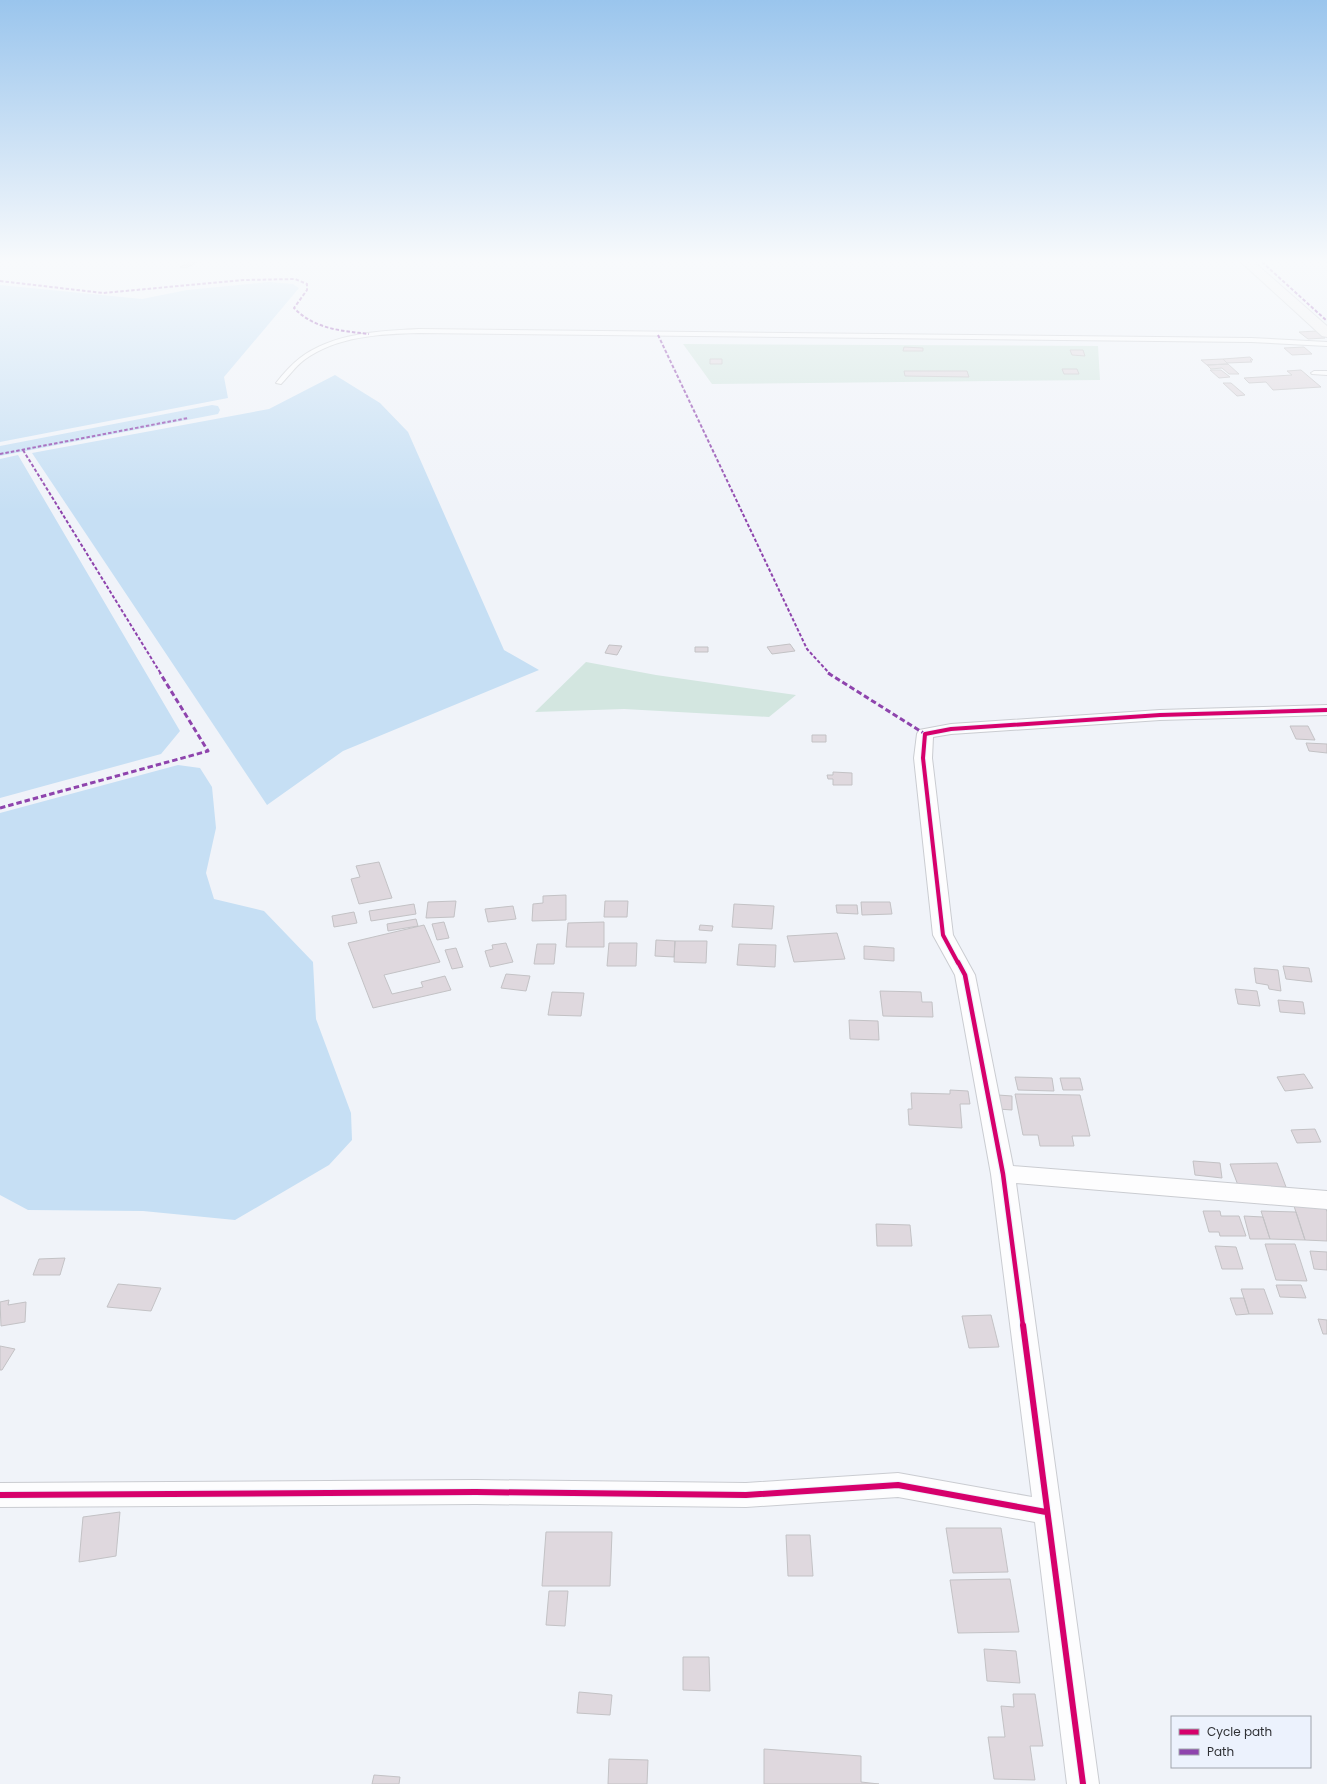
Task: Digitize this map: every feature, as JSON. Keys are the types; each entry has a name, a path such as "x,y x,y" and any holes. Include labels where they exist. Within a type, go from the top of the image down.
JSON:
{"street":[{"path":"1083,1784 1046,1512 1003,1174 965,975 944,935 923,758 925,734 951,729 1160,715 1327,710"},
{"path":"1003,1174 1327,1200"},
{"path":"0,1495 484,1492 746,1495 898,1484 1046,1512"}],"lane":[{"path":"279,383 303,358 329,345"},
{"path":"1314,373 1327,373"}],"shaded area":[{"path":"684,345 1098,346 1100,380 712,384"},
{"path":"586,662 656,675 796,695 769,717 624,709 535,712"}],"water":[{"path":"0,345 251,345 224,377 228,398 0,442"},
{"path":"335,375 380,403 408,432 504,650 539,670 343,751 267,805 32,453 269,409"},
{"path":"18,455 180,731 161,754 0,798 0,459"},
{"path":"178,765 200,768 212,787 216,828 206,873 214,899 264,911 313,962 316,1019 351,1113 352,1140 329,1165 235,1220 143,1211 28,1210 0,1195 0,813"}],"building":[{"path":"904,347 923,348 923,351 903,351"},
{"path":"1304,347 1312,354 1292,355 1284,348"},
{"path":"1070,350 1083,350 1085,356 1072,355"},
{"path":"1250,357 1253,360 1250,360 1252,362 1227,363 1223,359"},
{"path":"710,359 722,359 722,364 710,364"},
{"path":"1223,359 1228,364 1207,365 1201,360"},
{"path":"1228,364 1239,374 1229,374 1222,368 1211,369 1207,365"},
{"path":"1062,369 1077,369 1079,374 1064,374"},
{"path":"1210,370 1221,370 1230,377 1219,378"},
{"path":"1301,370 1321,387 1273,390 1266,382 1249,383 1244,378 1292,375 1287,371"},
{"path":"904,371 967,371 969,377 905,376"},
{"path":"1223,383 1231,383 1245,395 1237,396"},
{"path":"790,644 795,651 772,654 767,647"},
{"path":"609,645 622,646 617,655 605,653"},
{"path":"695,647 708,647 708,652 695,652"},
{"path":"1290,726 1308,726 1315,740 1296,739"},
{"path":"812,735 826,735 826,742 812,742"},
{"path":"1306,743 1327,744 1327,753 1309,751"},
{"path":"833,772 852,773 852,785 833,785 833,779 828,779 827,775 833,775"},
{"path":"379,862 392,898 359,904 351,879 360,877 356,866"},
{"path":"566,895 566,920 532,921 533,904 543,903 543,896"},
{"path":"456,901 454,917 426,918 428,902"},
{"path":"605,901 628,901 627,917 604,917"},
{"path":"861,902 890,902 892,914 862,915"},
{"path":"414,904 416,914 371,921 369,911"},
{"path":"734,904 774,906 772,929 732,927"},
{"path":"836,905 857,905 858,914 837,913"},
{"path":"513,906 516,919 488,922 485,909"},
{"path":"354,912 357,923 334,927 332,916"},
{"path":"416,919 418,926 388,931 387,924"},
{"path":"444,922 449,938 437,940 432,924"},
{"path":"604,922 604,947 566,947 568,923"},
{"path":"424,925 440,962 384,975 392,994 423,987 421,982 445,976 451,990 373,1008 348,943"},
{"path":"700,925 713,926 712,931 699,930"},
{"path":"837,933 845,959 794,962 787,936"},
{"path":"656,940 675,941 674,957 655,956"},
{"path":"675,941 707,941 706,963 674,962"},
{"path":"506,943 513,962 490,967 485,951 493,949 492,945"},
{"path":"609,943 637,943 636,966 607,966"},
{"path":"537,944 556,944 554,964 534,964"},
{"path":"739,944 776,945 775,967 737,965"},
{"path":"864,946 894,948 894,961 864,959"},
{"path":"456,948 463,967 452,969 445,950"},
{"path":"1283,966 1309,968 1312,982 1286,979"},
{"path":"1254,968 1278,970 1281,991 1269,989 1268,985 1256,983"},
{"path":"506,974 530,976 526,991 501,988"},
{"path":"1235,989 1257,991 1260,1006 1238,1004"},
{"path":"880,991 921,992 922,1002 932,1002 933,1017 883,1016"},
{"path":"552,992 584,993 581,1016 548,1015"},
{"path":"1278,1000 1303,1002 1305,1014 1280,1012"},
{"path":"849,1020 878,1021 879,1040 850,1039"},
{"path":"1304,1074 1313,1088 1285,1091 1277,1077"},
{"path":"1015,1077 1052,1078 1054,1091 1018,1090"},
{"path":"1060,1078 1080,1078 1083,1090 1063,1090"},
{"path":"950,1090 968,1091 970,1104 960,1104 962,1128 909,1125 908,1109 912,1109 911,1093 950,1094"},
{"path":"1015,1094 1080,1095 1090,1136 1072,1136 1074,1146 1040,1146 1038,1135 1023,1135"},
{"path":"998,1095 1012,1096 1012,1110 998,1109"},
{"path":"1315,1129 1321,1142 1297,1143 1291,1130"},
{"path":"1193,1161 1220,1163 1222,1178 1195,1175"},
{"path":"1277,1163 1286,1187 1239,1188 1230,1164"},
{"path":"1294,1206 1325,1206 1327,1212 1327,1241 1305,1240"},
{"path":"1203,1211 1220,1211 1221,1216 1239,1216 1246,1236 1220,1236 1219,1232 1209,1232"},
{"path":"1261,1211 1296,1212 1305,1240 1270,1239"},
{"path":"1244,1216 1263,1217 1270,1239 1250,1239"},
{"path":"876,1224 910,1225 912,1246 877,1246"},
{"path":"1265,1244 1295,1244 1307,1281 1276,1280"},
{"path":"1215,1246 1236,1247 1243,1269 1222,1269"},
{"path":"1310,1251 1327,1252 1327,1270 1314,1269"},
{"path":"65,1258 60,1275 33,1275 39,1259"},
{"path":"118,1284 161,1288 151,1311 107,1307"},
{"path":"1276,1285 1301,1285 1306,1298 1280,1297"},
{"path":"1241,1289 1264,1289 1273,1314 1249,1314"},
{"path":"1230,1298 1244,1298 1249,1314 1236,1315"},
{"path":"9,1300 8,1305 26,1302 25,1322 1,1326 0,1302"},
{"path":"991,1315 999,1347 969,1348 962,1316"},
{"path":"1318,1319 1327,1320 1327,1334 1323,1334"},
{"path":"0,1346 15,1349 2,1370 0,1370"},
{"path":"120,1512 116,1556 79,1562 83,1517"},
{"path":"946,1528 1001,1528 1008,1572 953,1573"},
{"path":"546,1532 612,1532 610,1586 542,1586"},
{"path":"786,1535 810,1535 813,1576 788,1576"},
{"path":"1010,1579 1019,1632 958,1633 950,1580"},
{"path":"549,1591 568,1591 565,1626 546,1625"},
{"path":"984,1649 1016,1651 1020,1683 987,1681"},
{"path":"683,1657 709,1657 710,1691 683,1690"},
{"path":"579,1692 612,1695 610,1715 577,1713"},
{"path":"1013,1694 1035,1694 1043,1746 1030,1746 1035,1780 994,1779 988,1737 1005,1737 1001,1706 1014,1707"},
{"path":"764,1749 861,1756 861,1782 879,1784 764,1784"},
{"path":"609,1759 648,1760 647,1784 608,1784"},
{"path":"374,1775 400,1777 399,1784 372,1784"}],"waterway":[{"path":"0,451 212,410"}],"marked path":[{"path":"663,345 807,649 828,673 925,734"},
{"path":"0,454 188,418"},
{"path":"0,808 208,751 23,450"}],"cycle path":[{"path":"1083,1784 1003,1174 965,975 943,935 923,758 925,734 951,729 1160,715 1327,710"},
{"path":"0,1495 476,1492 746,1495 898,1485 1046,1512"}]}
